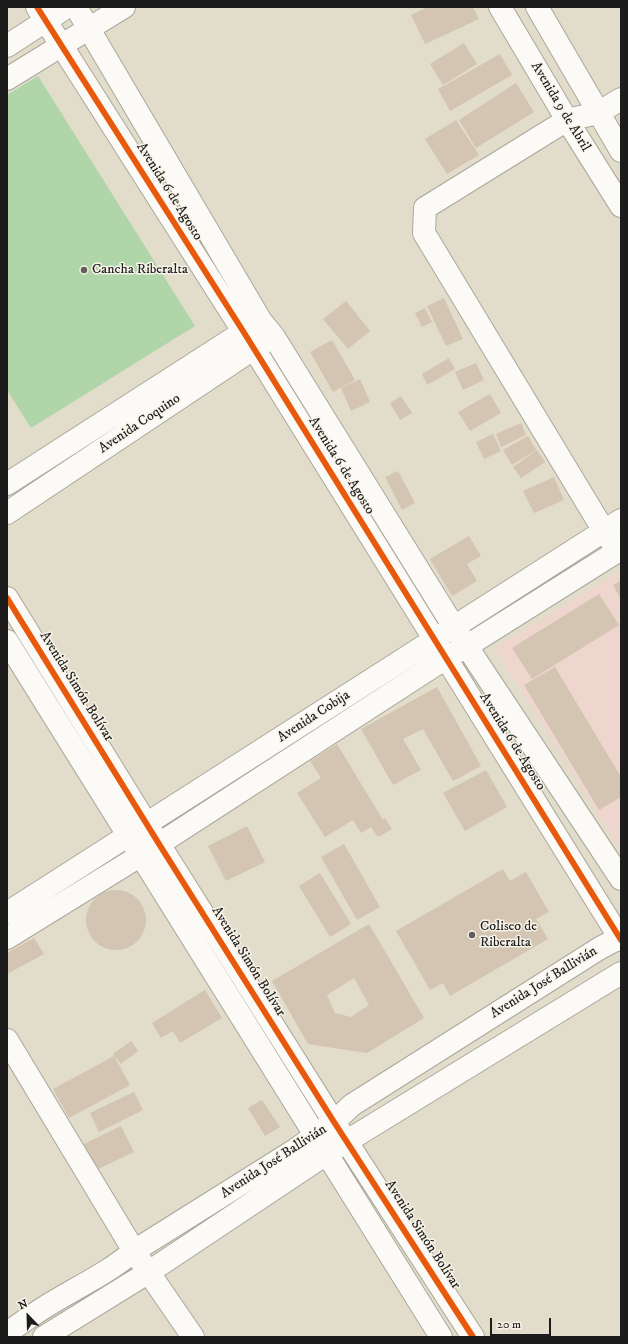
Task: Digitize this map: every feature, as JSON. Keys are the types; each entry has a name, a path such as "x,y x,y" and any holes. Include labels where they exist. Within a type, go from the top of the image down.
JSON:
{"street":[{"path":"7,46 41,13 67,7"},
{"name":"Avenida 6 de Agosto","path":"76,7 90,29 257,334 441,649 620,938"},
{"path":"7,79 124,7"},
{"name":"Avenida 9 de Abril","path":"500,7 567,120 621,206"},
{"path":"536,7 621,151"},
{"name":"Avenida 6 de Agosto","path":"41,13 467,646 621,879"},
{"path":"620,550 612,526 424,233 425,208 567,120 598,113 621,99"},
{"name":"Avenida Coquino","path":"7,484 257,334"},
{"name":"Avenida Coquino","path":"7,513 257,334"},
{"name":"Avenida Cobija","path":"7,938 140,854 159,844 441,649 454,627 612,526"},
{"name":"Avenida Cobija","path":"7,913 128,835 441,649 467,646 620,550"},
{"name":"Avenida Simón Bolívar","path":"7,598 159,844 334,1122 473,1337"},
{"path":"7,641 441,1337"},
{"name":"Avenida José Ballivián","path":"7,1333 45,1307 91,1281 122,1261 134,1251 295,1150 334,1122 352,1105 600,948 620,938"},
{"name":"Avenida José Ballivián","path":"44,1337 149,1272 326,1154 621,973"},
{"path":"7,1040 134,1251 193,1337"}],"shaded area":[{"path":"621,570 621,851 495,648"}],"green space":[{"name":"Cancha Riberalta","path":"38,76 195,326 31,428 7,390 7,95"}],"building":[{"path":"428,7 473,7 479,19 425,44 411,15"},
{"path":"464,43 477,64 443,85 430,64"},
{"path":"500,54 512,75 450,111 438,89"},
{"path":"516,83 534,112 476,148 459,120"},
{"path":"456,120 479,155 447,174 425,139"},
{"path":"444,298 463,339 446,346 427,306"},
{"path":"346,301 370,331 348,349 323,319"},
{"path":"425,308 432,322 422,327 415,313"},
{"path":"332,340 355,380 333,392 310,352"},
{"path":"449,358 455,369 427,385 422,374"},
{"path":"476,363 484,380 463,390 455,372"},
{"path":"360,379 370,402 351,411 341,388"},
{"path":"490,394 501,413 470,431 458,412"},
{"path":"401,396 412,413 400,420 390,403"},
{"path":"521,423 526,435 501,447 496,434"},
{"path":"493,434 501,451 484,459 476,442"},
{"path":"528,436 536,450 512,465 503,450"},
{"path":"537,450 545,462 521,478 513,467"},
{"path":"398,471 415,503 402,510 385,477"},
{"path":"554,477 564,500 534,513 523,491"},
{"path":"469,536 481,556 467,564 477,581 452,596 430,559"},
{"path":"621,581 621,599 613,585"},
{"path":"599,594 619,625 532,679 512,648"},
{"path":"555,667 621,777 621,797 599,810 524,685"},
{"path":"437,687 481,766 453,781 423,729 403,739 421,770 393,785 361,729"},
{"path":"337,744 383,820 385,818 392,829 378,837 371,827 361,833 353,820 325,837 297,793 321,778 310,761"},
{"path":"486,770 507,807 465,831 443,793"},
{"path":"247,826 265,862 226,881 208,846"},
{"path":"344,844 380,907 357,920 321,857"},
{"name":"Coliseo de Riberalta","path":"503,869 510,881 526,872 549,912 536,919 548,939 450,996 443,983 430,990 396,931"},
{"path":"320,873 351,924 330,937 299,886"},
{"path":"110,890 122,890 138,898 144,908 146,920 144,932 138,942 122,950 110,950 94,942 86,926 86,914 94,898"},
{"path":"369,924 424,1018 367,1053 308,1044 272,981","holes":["354,978 369,1005 351,1017 335,1013 327,995"]},
{"path":"34,938 44,954 7,974 7,953"},
{"path":"205,990 222,1018 180,1043 173,1031 161,1038 152,1023"},
{"path":"131,1041 138,1051 121,1064 113,1054"},
{"path":"114,1056 130,1085 69,1118 53,1089"},
{"path":"134,1092 143,1110 99,1132 90,1113"},
{"path":"262,1100 280,1127 265,1136 248,1108"},
{"path":"121,1126 134,1152 96,1170 84,1144"}],"cycle path":[{"path":"37,7 243,331 621,940"},
{"path":"7,598 159,844 334,1122 473,1337"}],"place":[{"name":"Cancha Riberalta","path":"84,270"},
{"name":"Coliseo de Riberalta","path":"472,935"}]}
